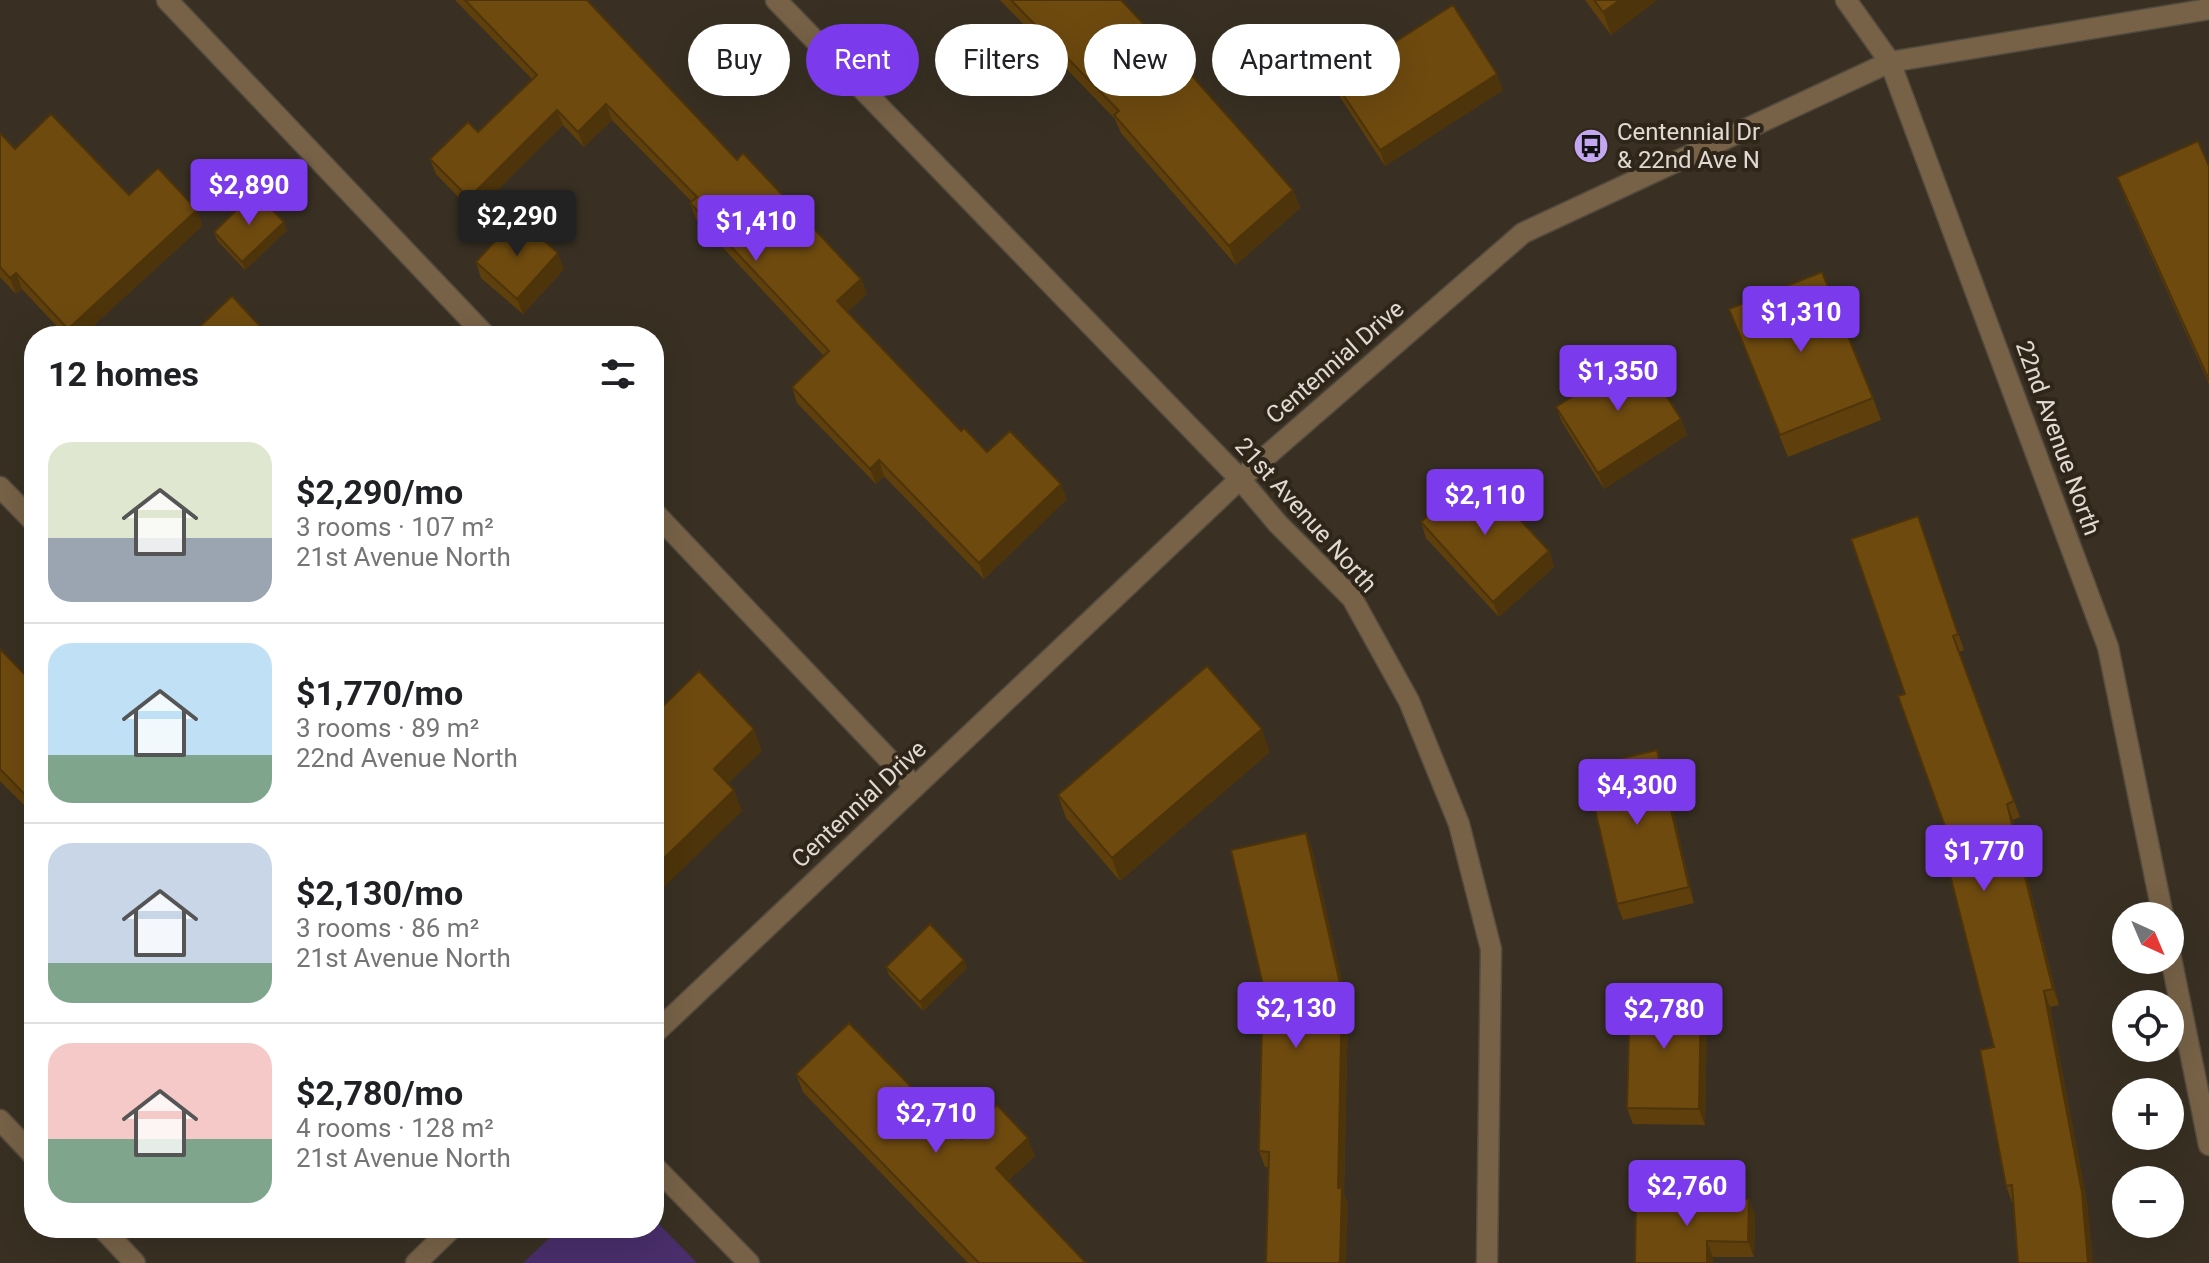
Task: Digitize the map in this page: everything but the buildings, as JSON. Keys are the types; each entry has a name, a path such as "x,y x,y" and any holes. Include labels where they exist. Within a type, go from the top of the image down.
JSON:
{"street":[{"path":"167,0 477,326"},
{"name":"21st Avenue North","path":"776,0 1352,598 1409,701 1459,824 1491,949 1487,1263"},
{"name":"22nd Avenue North","path":"1846,0 1890,62 2108,647 2160,902"},
{"name":"Centennial Drive","path":"664,1025 1240,479 1523,233 1890,62 2209,9"},
{"path":"0,487 24,512"},
{"path":"664,523 915,787"},
{"path":"2174,974 2209,1145"},
{"path":"0,1120 24,1145"},
{"path":"664,1176 749,1263"},
{"path":"111,1238 135,1263"},
{"path":"416,1263 442,1238"}],"shaded area":[{"path":"664,1229 697,1263 523,1263 549,1238 664,1238"}],"place":[{"name":"Centennial Dr & 22nd Ave N","path":"1591,146"}]}
